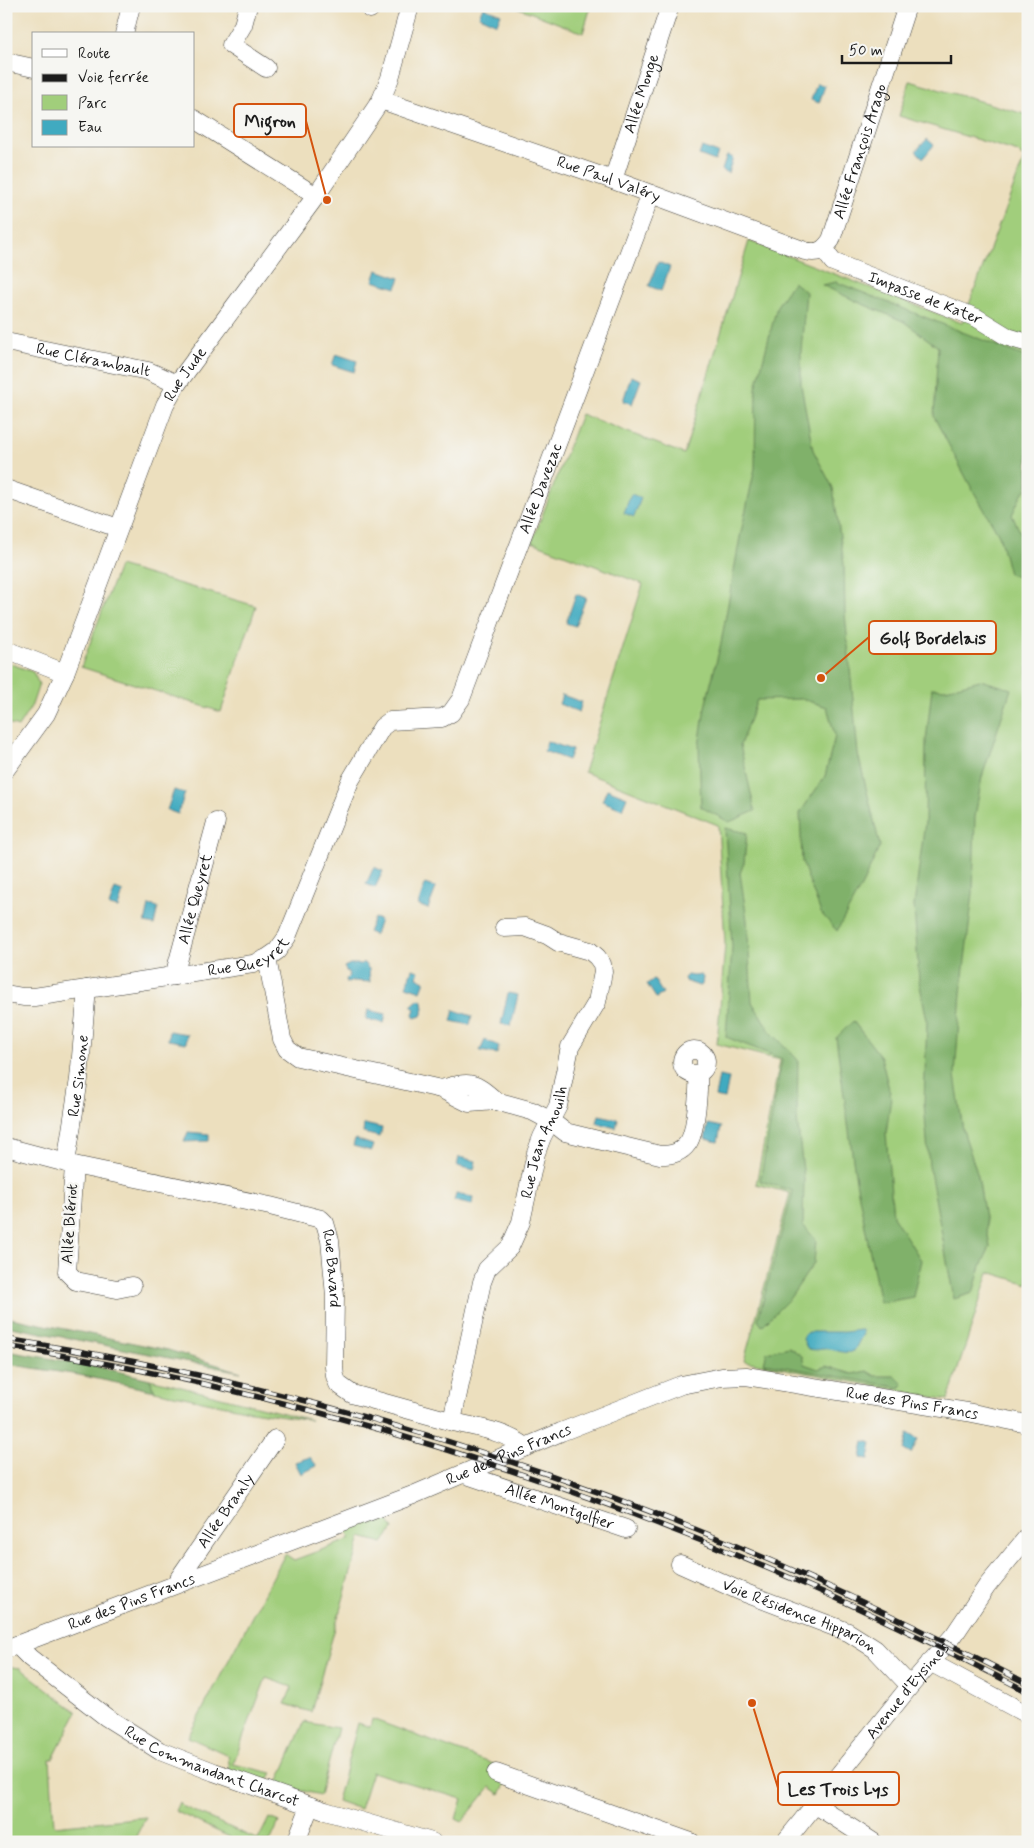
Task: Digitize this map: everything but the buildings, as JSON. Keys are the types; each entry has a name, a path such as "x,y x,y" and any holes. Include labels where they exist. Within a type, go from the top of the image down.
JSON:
{"street":[{"path":"124,32 131,6"},
{"path":"248,6 244,25 232,45 266,68"},
{"name":"Rue Jude","path":"6,769 46,714 65,673 164,405 177,384 316,196 382,100 410,6"},
{"name":"Allée Monge","path":"613,180 670,6"},
{"name":"Allée François Arago","path":"827,245 907,6"},
{"path":"6,62 32,68"},
{"name":"Rue Paul Valéry","path":"382,100 613,180 805,251 815,253 827,245"},
{"path":"195,120 316,196"},
{"name":"Allée Davezac","path":"382,727 390,721 442,718 451,713 461,699 651,194"},
{"name":"Impasse de Kater","path":"827,245 833,262 977,318 1008,337 1028,343"},
{"name":"Rue Clérambault","path":"6,342 148,371 177,384"},
{"path":"6,489 118,528"},
{"path":"6,650 65,673"},
{"name":"Rue Queyret","path":"6,994 34,997 253,964 277,951 287,937 350,781 382,727"},
{"name":"Allée Queyret","path":"174,976 216,822"},
{"name":"Rue Jean Anouilh","path":"452,1421 482,1282 487,1269 510,1247 521,1222 536,1153 558,1106 570,1047 596,1002 603,972 602,964 597,956 590,951 558,942 547,935 525,927 504,928"},
{"path":"267,958 282,1039 287,1049 298,1057 441,1089 469,1103 496,1101 532,1111 552,1121 565,1132 660,1155 670,1155 681,1150 689,1142 698,1099 698,1074"},
{"name":"Rue Simone","path":"70,1164 87,989"},
{"name":"Rue Bavard","path":"6,1147 70,1164 270,1206 321,1219 325,1223 330,1240 335,1296 334,1366 338,1384 352,1394 494,1431 516,1440 526,1447"},
{"name":"Allée Blériot","path":"70,1164 68,1272 76,1281 117,1289 132,1286"},
{"name":"Rue des Pins Francs","path":"11,1647 464,1474 561,1432 681,1385 722,1377 755,1378 967,1412 1028,1424"},
{"name":"Allée Branly","path":"176,1584 275,1439"},
{"name":"Allée Montgolfier","path":"464,1474 626,1529"},
{"name":"Avenue d'Eysines","path":"785,1842 910,1686 954,1635 987,1586 1028,1536"},
{"name":"Voie Résidence Hipparion","path":"680,1564 740,1592 848,1632 876,1650 910,1686"},
{"name":"Rue Commandant Charcot","path":"11,1647 30,1658 106,1717 160,1751 310,1806 432,1842"},
{"path":"930,1662 1028,1715"},
{"path":"496,1773 691,1842"},
{"path":"816,1805 873,1842"},
{"path":"296,1842 310,1806"}],"green space":[{"path":"514,6 591,6 583,33"},
{"path":"910,81 1028,115 1028,1284 989,1272 948,1400 744,1361 790,1193 756,1184 780,1060 717,1044 725,944 718,825 584,772 643,584 532,542 581,414 684,454 749,241 962,323 1024,159 1018,152 899,116"},
{"path":"793,282 806,292 801,351 801,385 813,450 833,488 844,564 845,613 858,754 880,846 863,883 837,931 821,913 802,862 800,813 825,776 835,736 827,707 802,699 757,700 740,745 755,811 729,822 701,807 699,746 705,707 721,643 740,537 755,468 756,388 777,306"},
{"path":"836,282 1028,358 1028,487 1021,495 1012,515 1028,544 1027,580 1009,574 999,535 934,417 938,347 903,321 822,285"},
{"path":"119,566 256,606 221,712 81,667"},
{"path":"6,662 33,672 39,684 32,705 18,727 6,723"},
{"path":"980,680 1011,689 982,777 975,817 973,893 961,993 955,1075 963,1130 978,1176 990,1247 981,1266 973,1293 954,1299 929,1166 924,1103 927,1020 919,981 914,906 925,822 926,741 932,688 946,689"},
{"path":"725,828 747,833 744,863 740,873 747,920 752,1002 770,1031 798,1060 797,1119 804,1179 803,1225 816,1240 814,1263 790,1298 762,1326 758,1319 793,1191 760,1181 782,1059 726,1037 732,947"},
{"path":"853,1021 881,1057 891,1097 886,1134 893,1216 921,1260 913,1297 880,1303 856,1181 836,1038"},
{"path":"6,1317 168,1350 241,1372 6,1326"},
{"path":"789,1347 802,1356 804,1364 818,1369 826,1366 852,1374 867,1371 875,1376 895,1376 903,1384 900,1388 764,1363 767,1352"},
{"path":"6,1351 95,1366 150,1379 155,1391 79,1375 6,1364"},
{"path":"150,1379 311,1420 245,1410 155,1391"},
{"path":"382,1516 387,1519 393,1529 383,1543 361,1537 311,1712 285,1704 292,1687 266,1678 233,1764 272,1773 264,1783 230,1772 228,1755 188,1737 285,1554 294,1560 351,1539 346,1531"},
{"path":"6,1666 20,1668 77,1712 53,1759 50,1759 54,1826 146,1817 133,1842 6,1842"},
{"path":"372,1719 496,1765 507,1781 500,1794 490,1787 462,1822 456,1819 462,1799 372,1772 360,1809 337,1801 358,1723 370,1727"},
{"path":"304,1722 338,1728 320,1795 277,1785"},
{"path":"179,1802 182,1806 258,1840 269,1818 279,1822 270,1842 240,1842 175,1811"}],"water":[{"path":"483,7 501,14 497,24 479,16"},
{"path":"817,83 825,86 819,103 811,100"},
{"path":"927,139 934,145 923,158 916,151"},
{"path":"702,147 718,153 715,161 699,155"},
{"path":"727,155 733,158 728,173 722,170"},
{"path":"658,262 670,267 661,291 649,286"},
{"path":"377,270 400,278 396,288 373,281"},
{"path":"336,354 357,361 354,372 332,365"},
{"path":"631,376 641,380 632,404 623,401"},
{"path":"631,494 641,498 634,517 624,513"},
{"path":"576,594 586,598 575,626 566,623"},
{"path":"562,695 582,702 579,712 559,704"},
{"path":"547,741 572,750 568,760 544,751"},
{"path":"607,789 627,797 622,809 602,801"},
{"path":"174,790 185,793 178,814 167,810"},
{"path":"374,867 383,871 375,888 366,884"},
{"path":"425,884 436,888 428,909 418,905"},
{"path":"115,889 123,892 118,908 109,906"},
{"path":"149,905 158,907 154,925 145,923"},
{"path":"374,918 380,920 375,935 368,932"},
{"path":"363,962 369,969 370,982 354,981 347,983 346,979 349,976 344,967"},
{"path":"412,969 419,971 417,977 425,981 421,991 406,986"},
{"path":"687,975 701,975 703,977 702,985 699,986 685,981 684,978"},
{"path":"654,979 663,994 656,998 647,984"},
{"path":"508,993 518,995 511,1026 501,1024"},
{"path":"419,999 423,1001 424,1009 421,1016 415,1018 413,1014 415,1009 411,1006"},
{"path":"368,1010 386,1014 384,1023 366,1019"},
{"path":"454,1010 472,1016 470,1025 451,1021"},
{"path":"169,1031 187,1034 186,1043 168,1040"},
{"path":"485,1040 499,1046 497,1054 480,1051"},
{"path":"719,1076 729,1078 725,1099 715,1097"},
{"path":"599,1115 618,1119 616,1128 597,1123"},
{"path":"364,1124 382,1128 380,1137 363,1133"},
{"path":"708,1124 721,1127 718,1142 705,1139"},
{"path":"188,1132 209,1134 209,1141 184,1142"},
{"path":"355,1139 373,1145 371,1151 353,1146"},
{"path":"459,1157 476,1161 474,1170 457,1166"},
{"path":"456,1194 473,1197 472,1205 454,1201"},
{"path":"862,1330 863,1334 854,1351 851,1352 810,1349 807,1348 803,1339 805,1334 809,1332"},
{"path":"908,1433 918,1439 911,1454 904,1450"},
{"path":"864,1441 872,1443 869,1459 861,1458"},
{"path":"310,1457 317,1466 301,1474 295,1462"}],"railway":[{"path":"6,1339 96,1354 274,1393 362,1416 536,1470 622,1501 789,1568 909,1624 1028,1684"},
{"path":"6,1346 108,1364 210,1386 412,1439 511,1471 609,1505 802,1583 888,1622 1028,1692"}],"place":[{"name":"Migron","path":"327,200"},
{"name":"Golf Bordelais","path":"821,678"},
{"name":"Les Trois Lys","path":"752,1703"}]}
